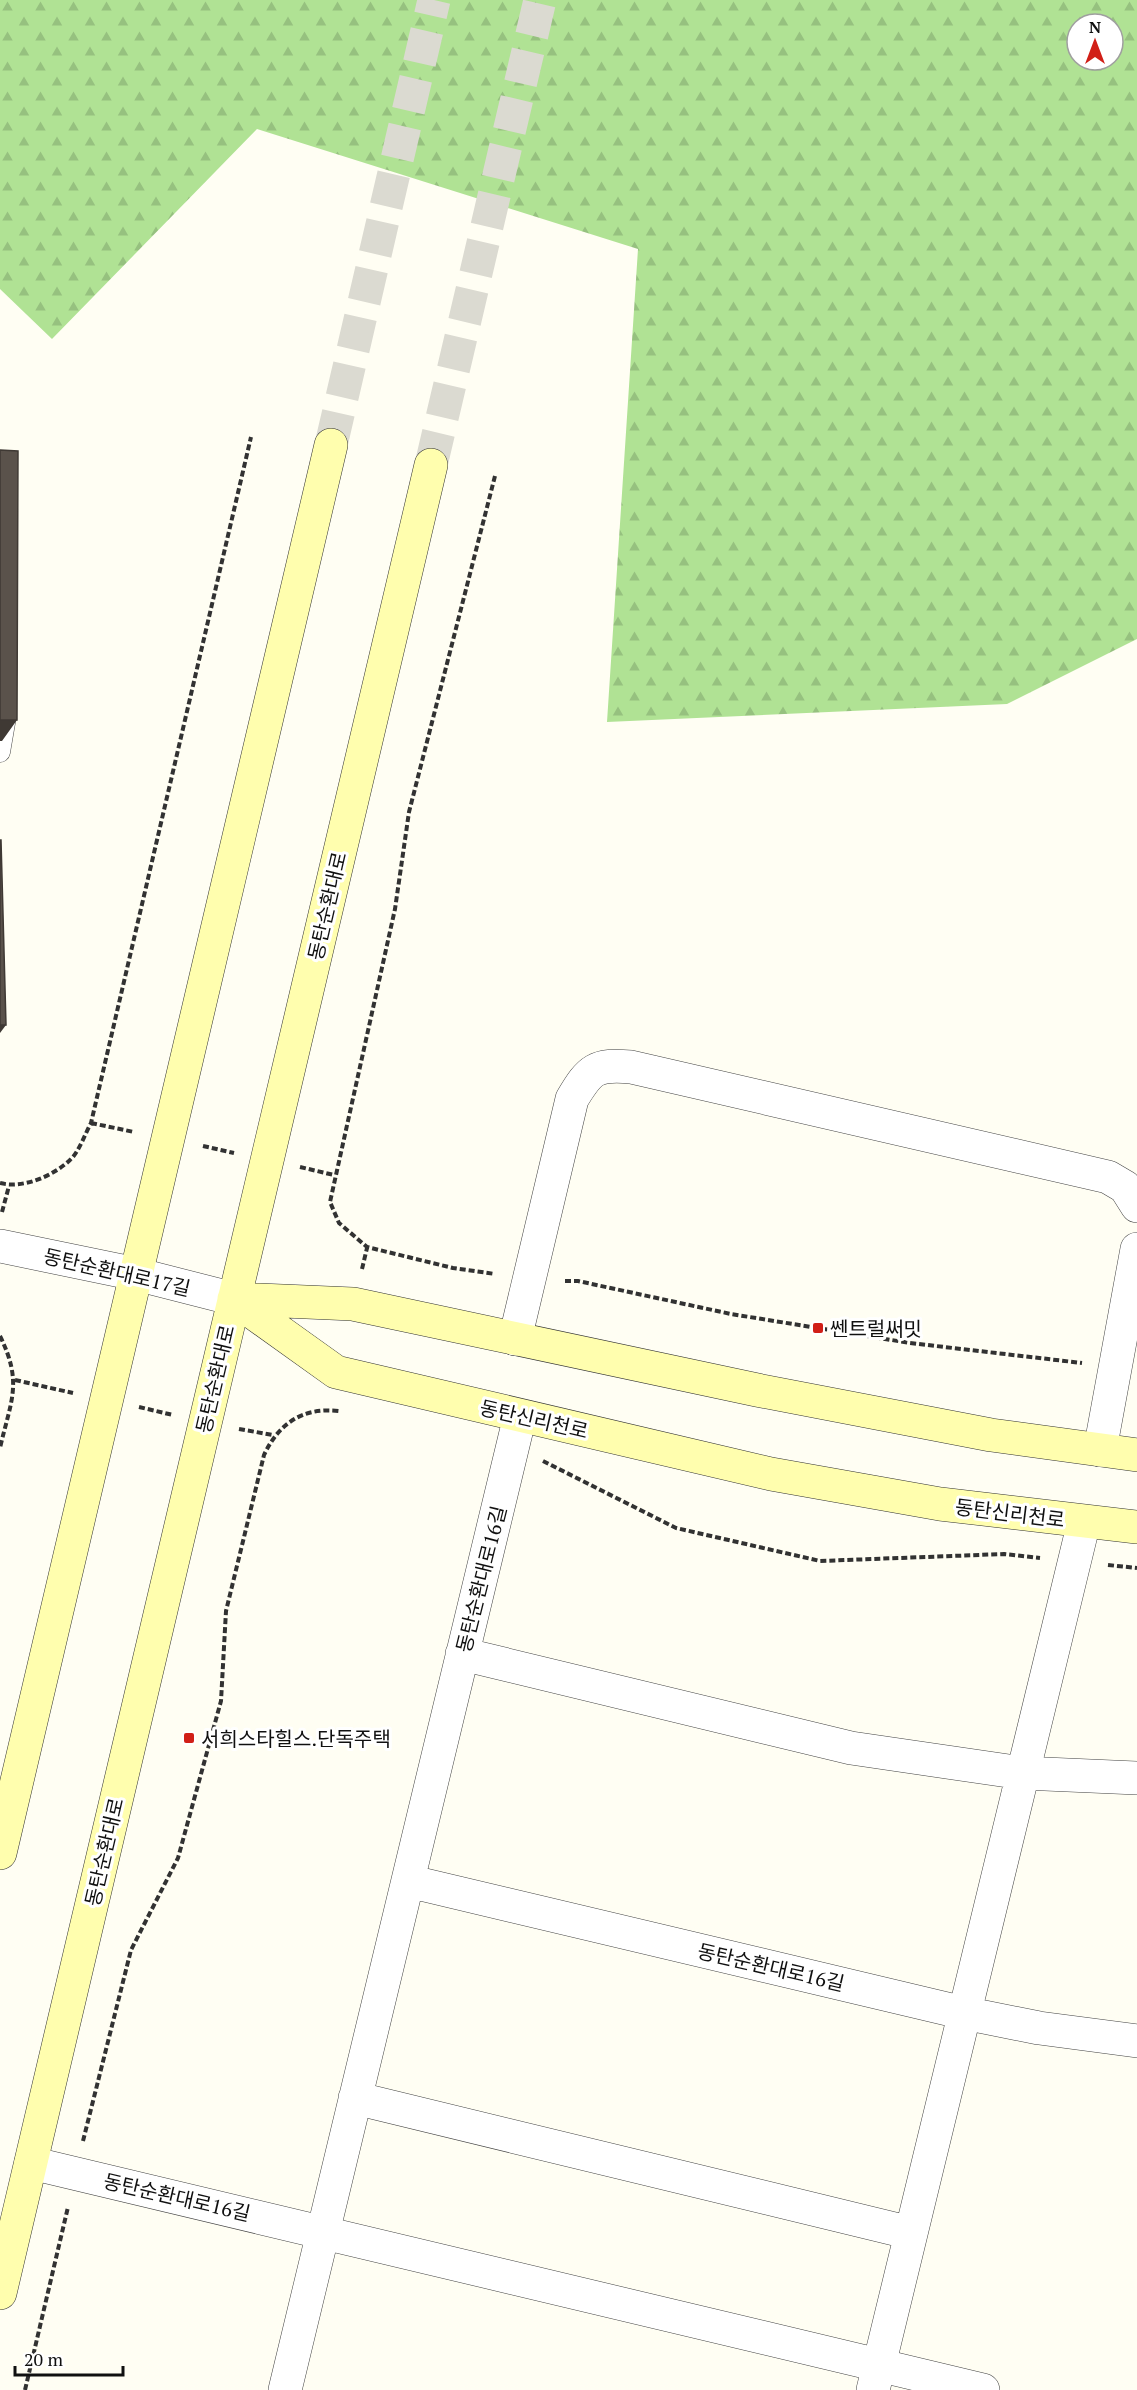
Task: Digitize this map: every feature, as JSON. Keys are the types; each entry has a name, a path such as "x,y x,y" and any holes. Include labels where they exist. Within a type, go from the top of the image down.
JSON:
{"main road":[{"path":"0,1853 331,445"},
{"name":"동탄순환대로","path":"0,2293 431,465"},
{"path":"234,1299 353,1304 757,1390 991,1435 1137,1455"},
{"name":"동탄신리천로","path":"234,1299 336,1372 517,1431 940,1504 1137,1527"}],"street":[{"path":"515,1339 572,1099 587,1074 606,1065 631,1067 1108,1177 1125,1187 1137,1206"},
{"name":"동탄순환대로17길","path":"0,1246 136,1274 234,1299"},
{"path":"1100,1450 1137,1249"},
{"name":"동탄순환대로16길","path":"285,2390 517,1431"},
{"path":"876,2378 1084,1522"},
{"path":"462,1654 851,1748 1022,1773 1137,1778"},
{"name":"동탄순환대로16길","path":"408,1881 964,2013 1039,2028 1137,2041"},
{"path":"355,2098 911,2233"},
{"name":"동탄순환대로16길","path":"31,2163 323,2231 876,2378 983,2390"}],"lane":[{"path":"0,753 9,698"}],"path":[{"path":"0,1184 9,1186 31,1182 52,1173 72,1159 91,1123 251,437"},
{"path":"495,476 409,812 395,909 334,1175 330,1202 339,1223 367,1247 453,1268 530,1279 578,1281 731,1314 910,1343 1115,1367"},
{"path":"91,1123 334,1175"},
{"path":"0,1218 9,1186"},
{"path":"0,1336 12,1363 15,1380 0,1448"},
{"path":"15,1380 273,1435"},
{"path":"25,2390 75,2173 131,1950 178,1857 218,1712 226,1611 264,1455 273,1435 302,1414 326,1410 346,1412"},
{"path":"517,1431 676,1528 820,1561 1004,1554 1137,1568"}],"green space":[{"path":"0,0 1137,0 1137,639 1007,704 607,722 638,249 257,129 52,339 0,289"}],"building":[{"path":"0,450 18,451 17,720 0,720"},
{"path":"1,840 6,1025 0,1025"}],"tunnel":[{"path":"331,445 434,0"},
{"path":"431,465 540,0"}],"place":[{"name":"쎈트럴써밋","path":"818,1328"},
{"name":"서희스타힐스.단독주택","path":"189,1738"}]}
